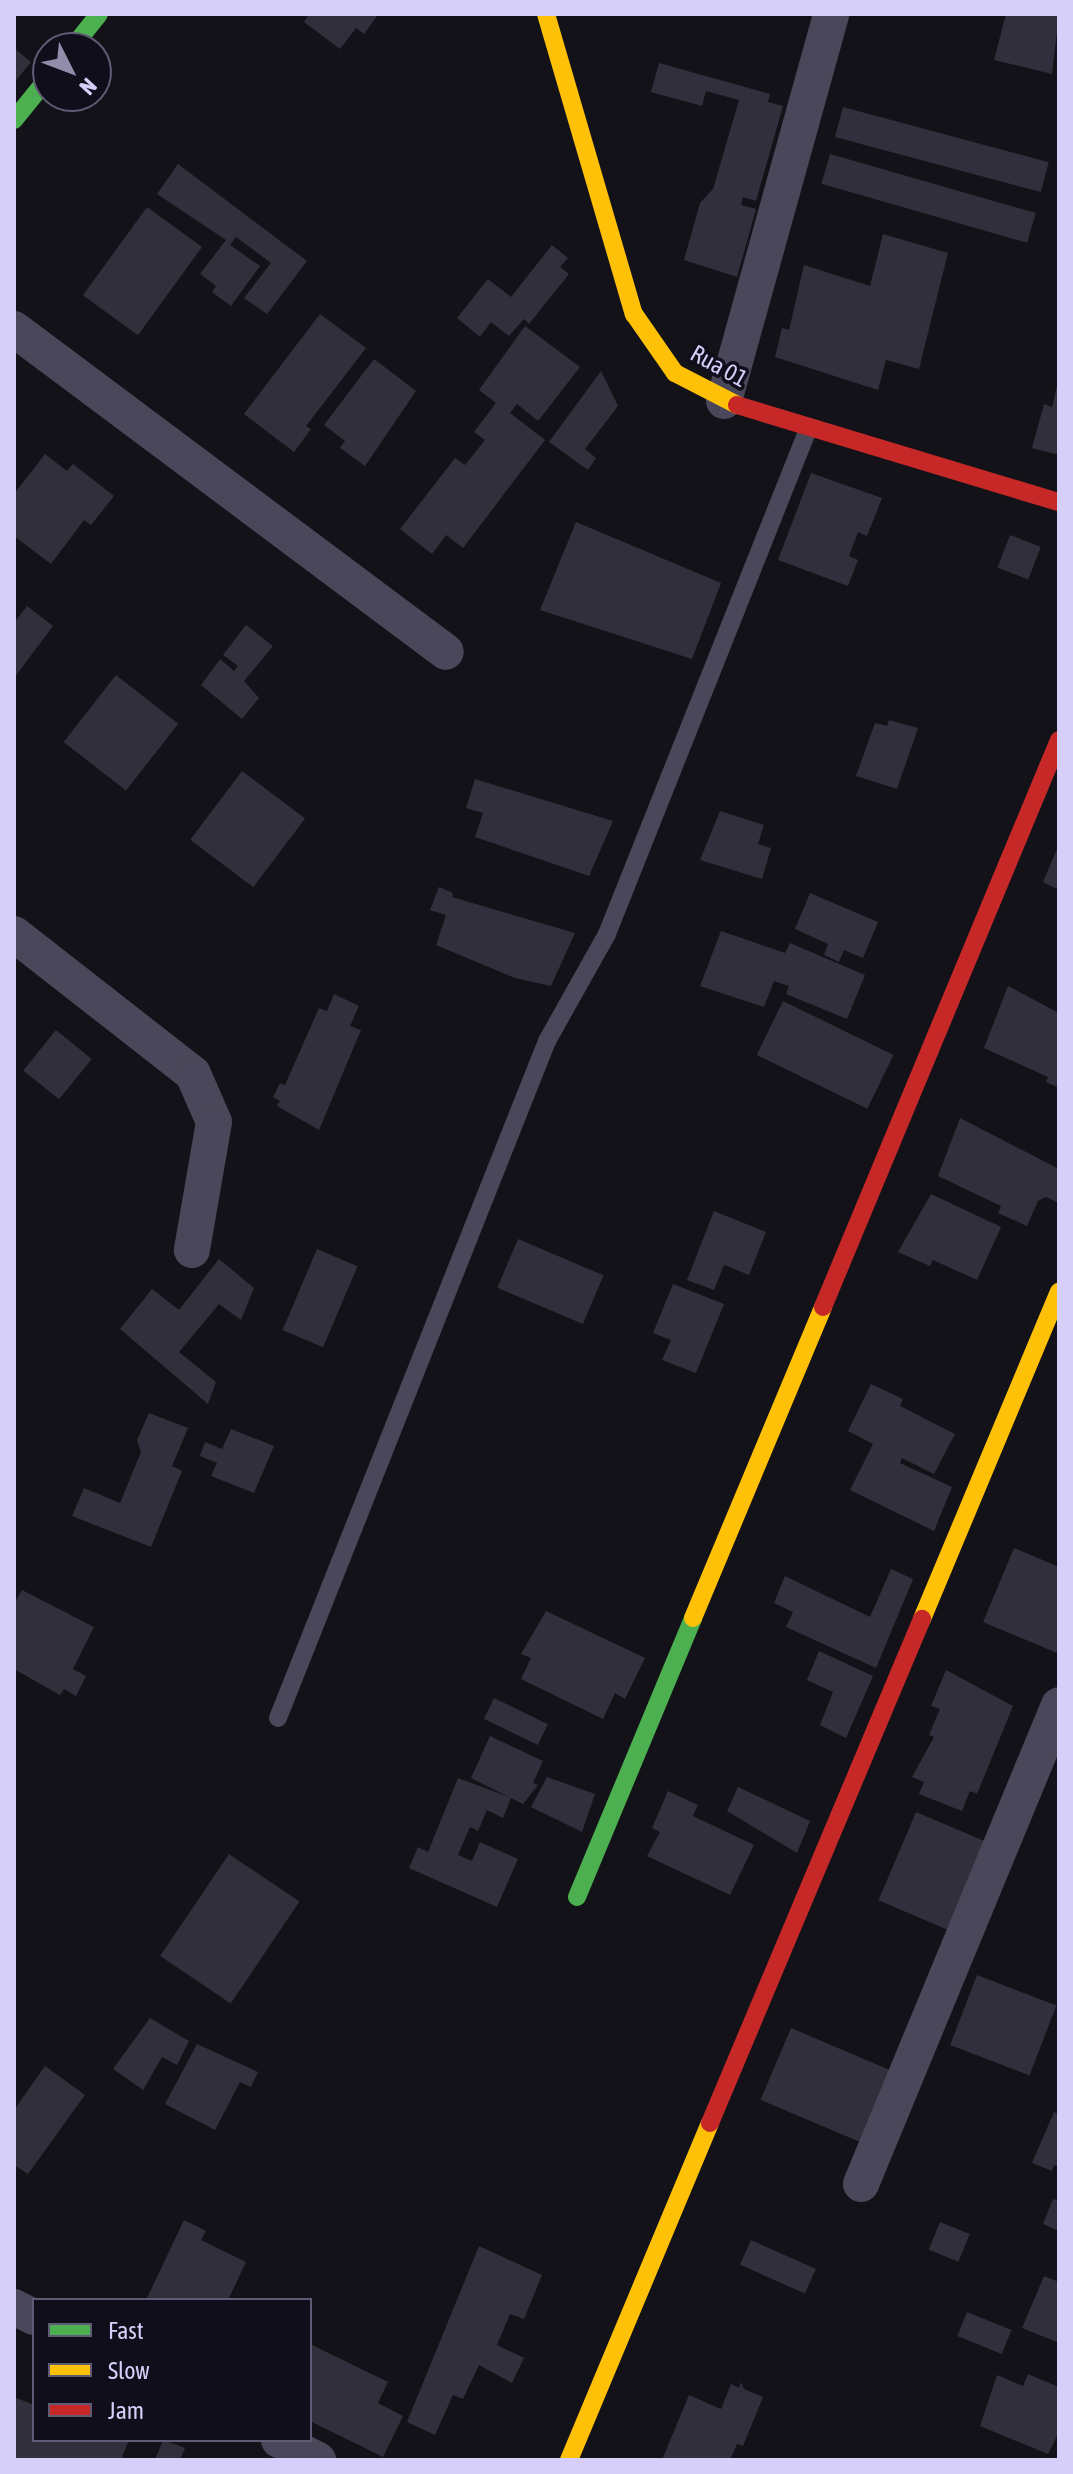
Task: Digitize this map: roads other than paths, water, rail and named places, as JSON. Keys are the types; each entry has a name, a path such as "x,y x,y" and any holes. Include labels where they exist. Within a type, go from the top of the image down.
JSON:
{"street":[{"path":"85,32 99,14"},
{"name":"Rua 01","path":"546,14 634,314 675,373 724,401 1059,502"},
{"path":"724,401 831,14"},
{"path":"14,120 32,98"},
{"path":"14,329 446,652"},
{"path":"577,1897 1059,740"},
{"path":"14,934 193,1074 214,1122 192,1250"},
{"path":"569,2460 1059,1291"},
{"path":"861,2184 1059,1705"},
{"path":"14,2307 32,2316"},
{"path":"283,2442 318,2460"}],"lane":[{"path":"278,1718 547,1041 607,934 809,427"}]}
